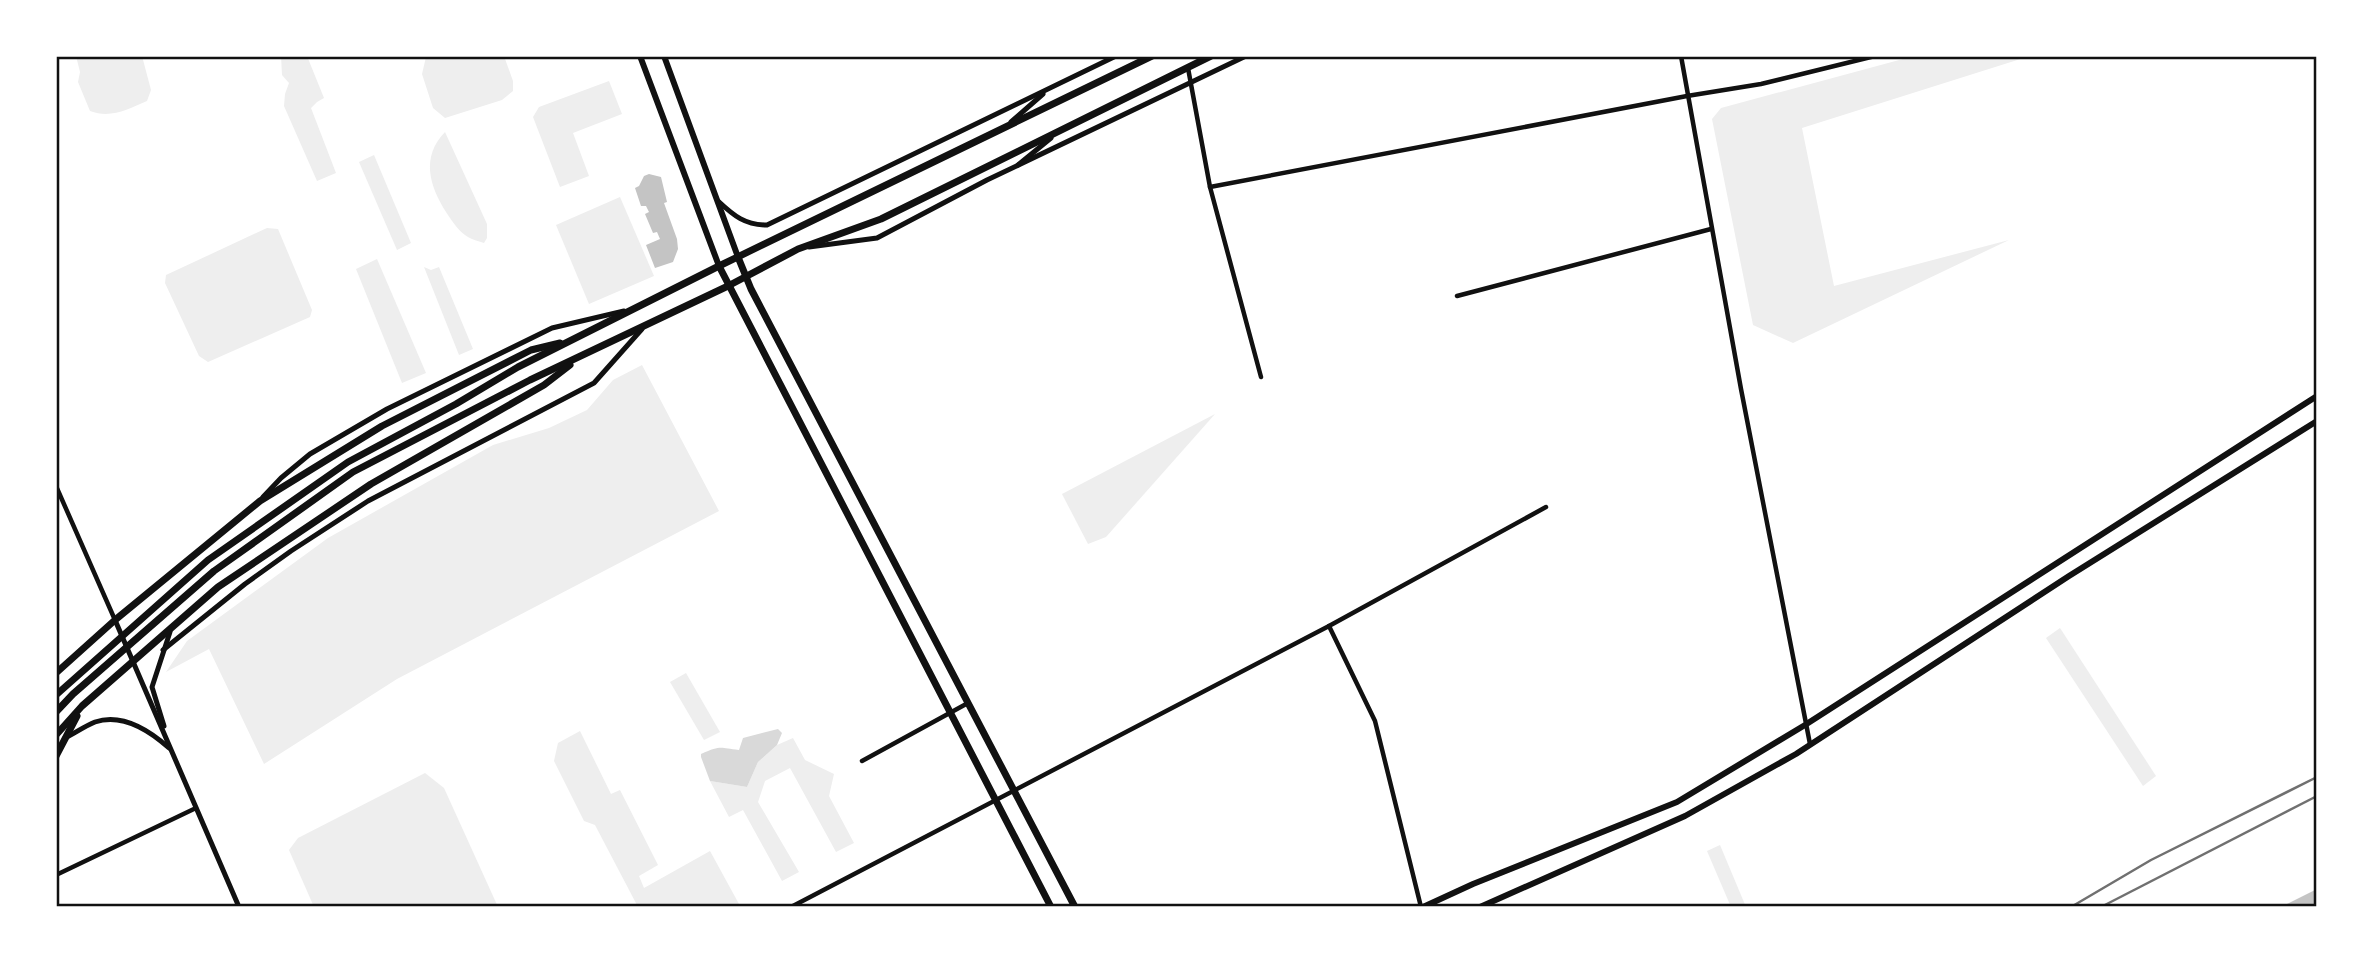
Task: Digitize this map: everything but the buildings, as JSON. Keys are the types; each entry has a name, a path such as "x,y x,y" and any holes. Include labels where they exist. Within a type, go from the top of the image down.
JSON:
{"main road":[{"path":"640,56 728,286 1051,907"},
{"path":"664,56 746,277 1075,907"},
{"path":"56,695 208,560 348,463 518,367 719,266 1152,56"},
{"path":"56,712 160,616 214,571 353,472 462,414 799,249 881,219 1211,56"},
{"path":"57,672 115,620 260,500 382,426 473,379 531,350 574,340"},
{"path":"56,735 82,706 218,587 371,484 544,385 583,356"},
{"path":"1422,907 1677,802 1805,725 2317,396"},
{"path":"1480,907 1685,816 1810,744 2069,576 2317,421"},
{"path":"56,756 82,706"}],"street":[{"path":"717,199 737,219 755,225 767,225 1116,56"},
{"path":"1224,67 1237,56"},
{"path":"799,249 877,238 988,180 1246,56"},
{"path":"1681,56 1810,744"},
{"path":"1210,187 1760,84 1875,56"},
{"path":"1188,68 1210,187 1261,377"},
{"path":"1004,128 1051,88"},
{"path":"1010,171 1060,130"},
{"path":"1457,296 1712,229"},
{"path":"260,500 310,454 387,409 552,328 637,308"},
{"path":"163,650 263,571 368,501 594,383 644,327"},
{"path":"56,486 240,907"},
{"path":"791,907 1329,626 1546,507"},
{"path":"170,749 152,687 173,626"},
{"path":"1329,626 1375,721 1422,907"},
{"path":"862,761 968,703"},
{"path":"65,738 96,722 112,720 136,725 157,737 170,749"},
{"path":"56,875 196,808"}],"shaded area":[{"path":"76,56 142,56 151,90 147,101 112,113 90,111 78,82 80,72"},
{"path":"281,56 307,56 324,98 311,108 336,173 317,181 284,106 289,83 282,75"},
{"path":"504,56 513,81 513,91 502,100 445,118 433,108 422,74 426,57"},
{"path":"1914,56 2030,56 1802,128 1834,286 2009,240 1793,343 1753,325 1712,119 1721,108"},
{"path":"609,81 622,114 573,133 589,176 560,187 533,117 539,107"},
{"path":"445,132 487,224 487,238 484,243 468,237 459,229 435,192 430,161 437,142"},
{"path":"374,155 411,243 397,250 359,162"},
{"path":"620,197 654,276 589,304 556,225"},
{"path":"267,228 278,229 312,310 310,317 208,362 199,356 165,283 166,275"},
{"path":"377,259 426,373 402,383 356,269"},
{"path":"424,267 431,270 439,267 473,349 459,355"},
{"path":"642,365 719,511 397,679 264,764 209,649 166,672 187,641 328,538 493,445 549,428 587,410 613,380"},
{"path":"1215,414 1106,537 1088,544 1062,494"},
{"path":"2060,628 2156,776 2143,786 2046,638"},
{"path":"686,673 720,732 704,740 670,682"},
{"path":"778,729 782,733 777,745 758,762 747,787 710,781 701,754 720,748 739,750 743,738"},
{"path":"580,731 611,794 620,790 658,865 639,876 644,888 710,851 739,904 734,907 638,907 595,825 584,821 554,761 558,743"},
{"path":"793,738 805,760 834,774 829,796 854,843 836,852 790,768 765,781 758,802 799,872 782,881 743,810 729,817 710,781 747,787 758,762 777,745"},
{"path":"425,773 444,788 498,907 314,907 289,850 298,838"},
{"path":"1720,845 1746,907 1731,907 1707,851"}],"railway":[{"path":"2071,907 2151,860 2317,777"},
{"path":"2101,907 2317,796"}]}
